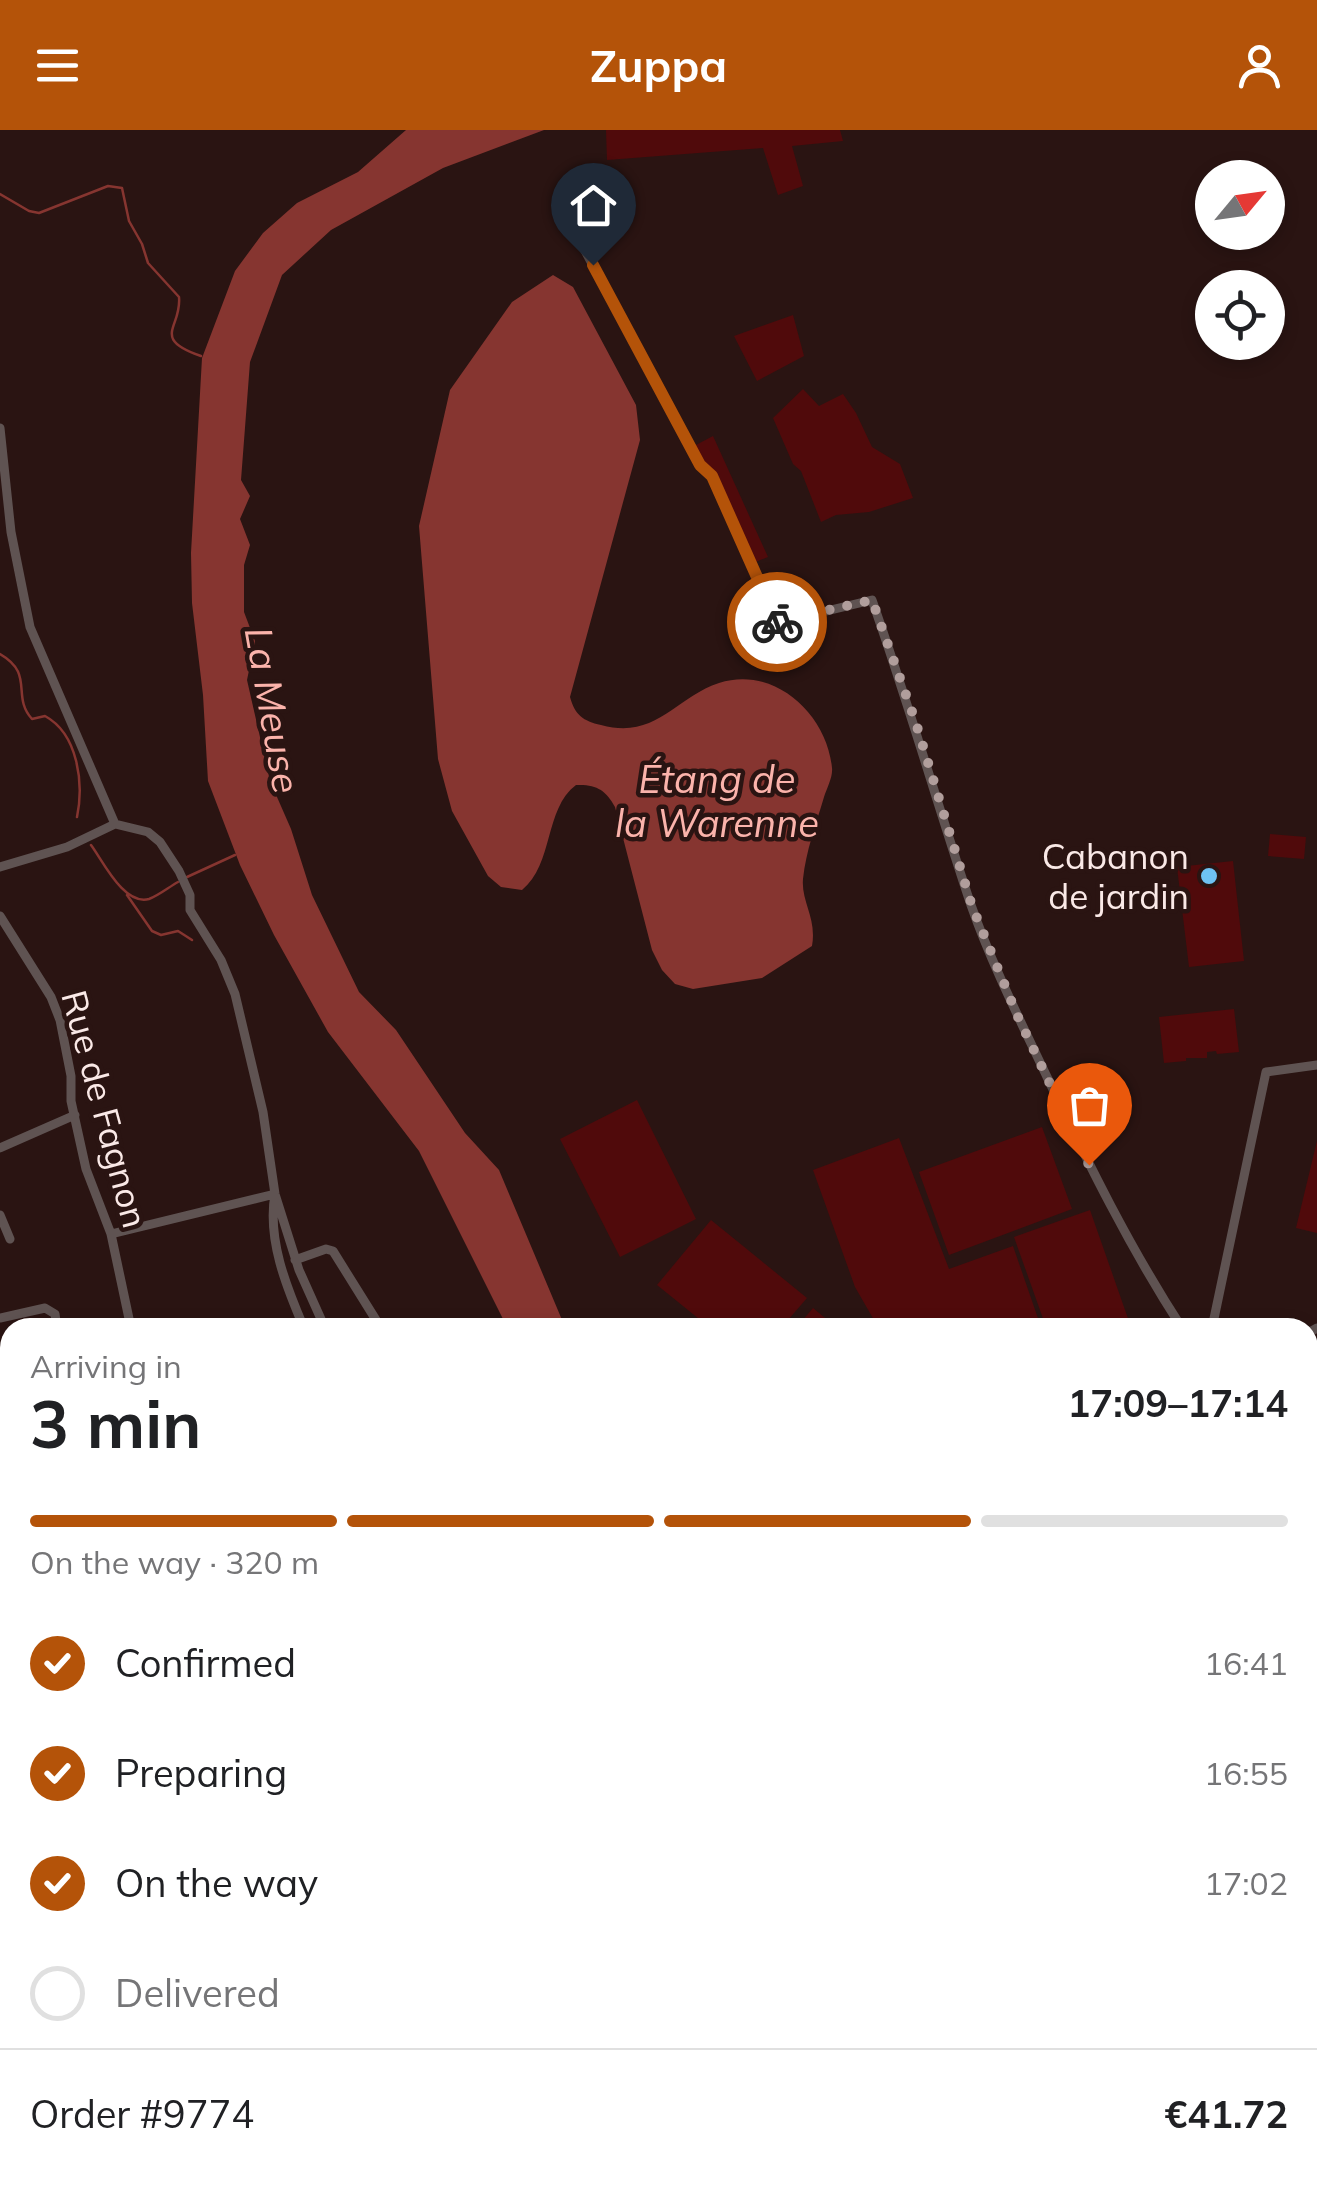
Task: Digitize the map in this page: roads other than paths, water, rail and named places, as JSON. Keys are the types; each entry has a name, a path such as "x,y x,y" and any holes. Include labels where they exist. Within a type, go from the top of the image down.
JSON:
{"street":[{"path":"575,232 700,465 712,476 777,622 872,600 915,720 972,906 999,972 1104,1196 1176,1318"},
{"path":"0,428 11,532 30,627 115,824"},
{"path":"0,866 78,843 115,824 148,832 160,842 179,871 190,895 190,910 221,960 236,994 264,1112 276,1194 295,1260 321,1318"},
{"name":"Rue de Fagnon","path":"0,916 56,1008 72,1076 71,1101 86,1169 111,1234 129,1318"},
{"path":"1214,1318 1266,1072 1317,1065"},
{"path":"0,1148 76,1115"},
{"path":"111,1234 276,1194"},
{"path":"276,1194 272,1211 278,1254 300,1318"},
{"path":"0,1215 10,1239"},
{"path":"295,1260 326,1249 333,1251 375,1318"},
{"path":"0,1318 45,1308 56,1318"}],"water":[{"name":"La Meuse","path":"406,130 544,130 443,168 331,230 282,275 250,362 241,480 250,496 240,519 250,545 244,565 244,612 255,641 247,680 270,781 291,829 312,895 359,992 396,1030 465,1133 499,1170 561,1318 502,1318 419,1151 328,1032 274,935 240,865 208,781 191,553 202,358 235,271 263,233 297,203 358,172"},
{"name":"Étang de la Warenne","path":"553,275 573,287 636,405 640,440 570,697 574,708 595,723 636,727 719,683 759,681 794,698 820,729 828,748 832,775 803,879 812,946 762,978 693,989 675,984 662,970 652,950 615,807 600,789 576,785 566,795 539,866 522,890 501,887 488,876 452,811 438,759 419,526 450,390 512,302"}],"waterway":[{"path":"0,194 39,213 108,186 122,188 129,221 148,263 179,297 172,338 201,356"},
{"path":"0,654 17,669 23,702 32,719 45,716 56,724 71,747 79,775 77,817"},
{"path":"91,845 115,881 131,896 149,899 178,882"},
{"path":"187,877 235,855"},
{"path":"127,895 152,931 161,935 178,931 192,940"}],"place":[{"name":"Cabanon de jardin","path":"1209,876"}]}
